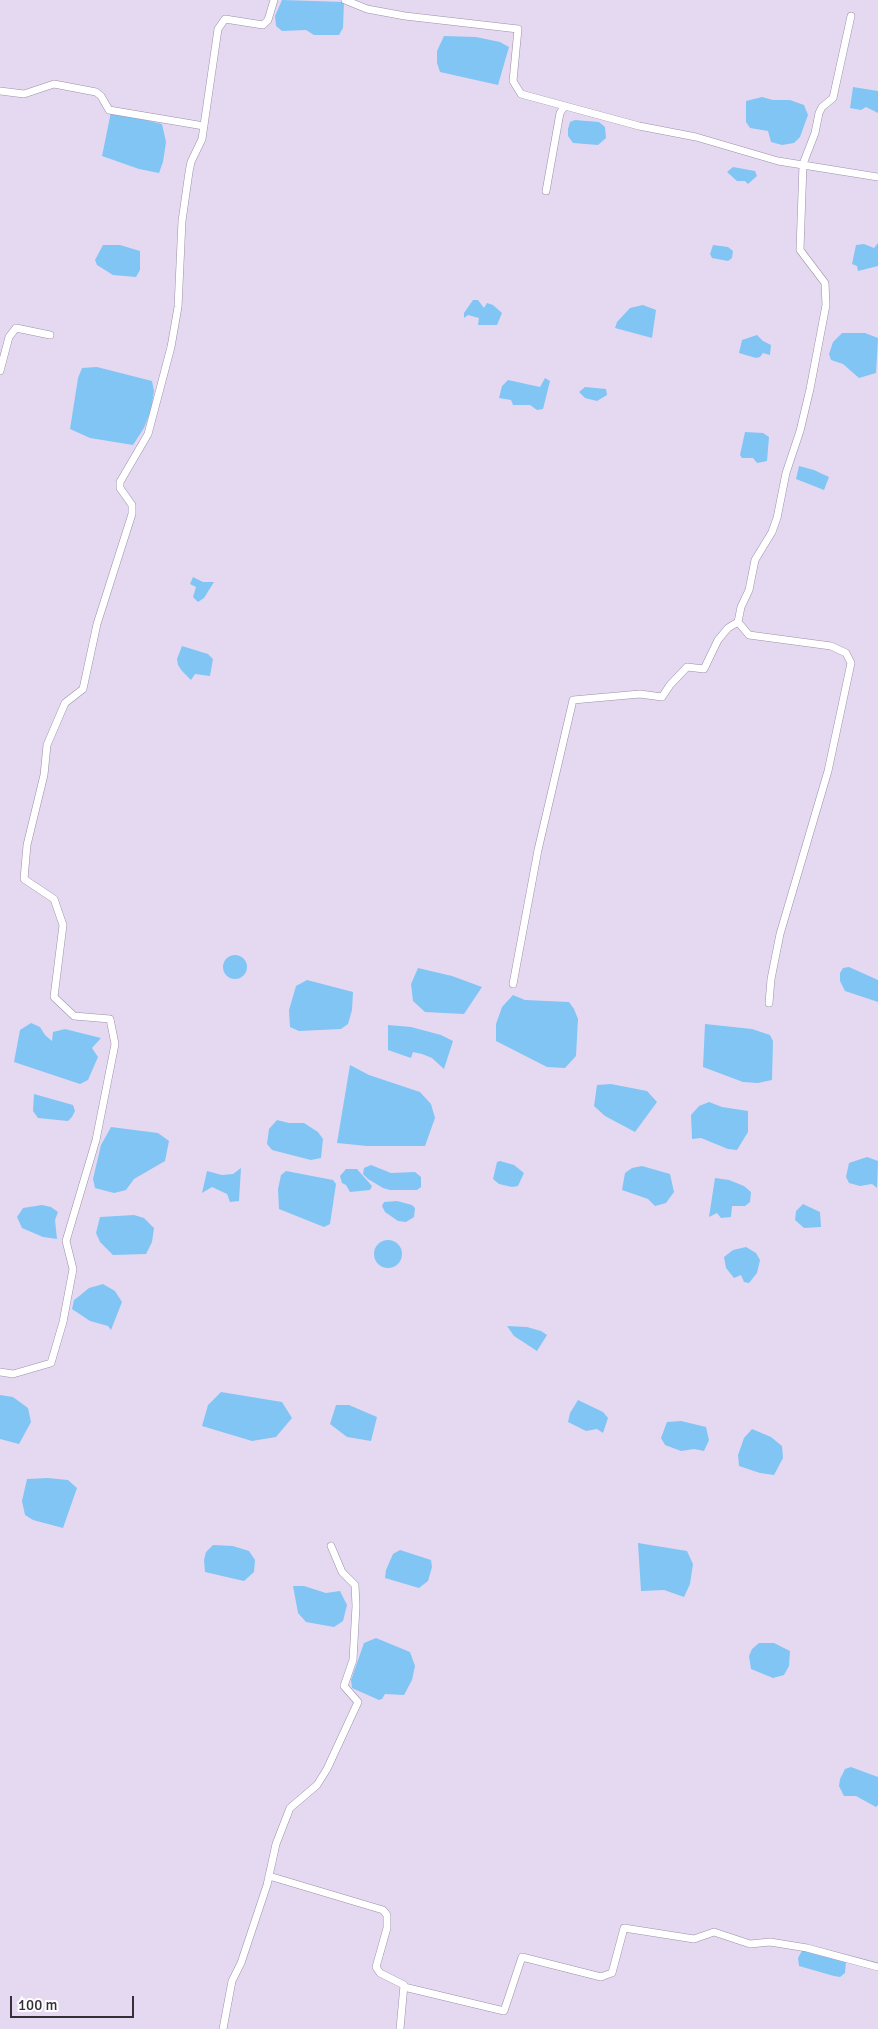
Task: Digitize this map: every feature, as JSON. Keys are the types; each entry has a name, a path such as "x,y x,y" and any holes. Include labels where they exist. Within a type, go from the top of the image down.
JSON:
{"street":[{"path":"0,1372 13,1374 51,1363 63,1322 73,1269 66,1241 96,1140 115,1044 110,1018 74,1016 54,998 63,925 54,899 24,880 27,845 44,775 47,745 65,703 83,689 97,624 132,514 132,505 120,488 120,482 148,434 171,347 178,307 182,221 188,172 202,139 218,29 221,23 226,20 263,25 268,20 274,0"},
{"path":"344,0 367,9 405,16 518,29 513,81 521,94 639,126 696,137 778,161 878,177"},
{"path":"513,984 538,850 573,700 640,694 662,697 670,685 687,668 704,669 718,640 728,628 738,622 741,607 749,590 755,560 772,532 777,518 786,473 800,431 810,389 826,305 825,283 800,250 803,164 815,133 819,113 822,107 833,98 850,16"},
{"path":"0,92 18,95 54,84 96,92 101,96 109,110 204,126"},
{"path":"546,191 560,113 564,107"},
{"path":"0,371 9,337 16,328 50,335"},
{"path":"738,622 749,634 831,646 846,653 851,663 828,771 780,934 771,979 769,1003"},
{"path":"223,2029 232,1981 241,1963 269,1876 276,1844 290,1808 317,1785 327,1769 358,1702 344,1686 353,1660 356,1606 355,1585 342,1572 331,1546"},
{"path":"269,1876 382,1910 388,1915 387,1928 376,1966 380,1973 401,1982 404,1987 400,2029"},
{"path":"404,1987 504,2011 522,1957 606,1976 612,1973 624,1928 694,1939 714,1932 750,1944 770,1942 807,1948 878,1967"}],"water":[{"path":"282,0 344,2 343,28 339,35 314,35 306,30 282,31 276,26 275,16"},
{"path":"444,36 476,37 500,42 509,47 498,85 440,72 437,63 437,51"},
{"path":"853,87 878,91 878,113 866,107 861,110 850,108"},
{"path":"762,97 773,100 790,100 804,105 808,115 800,137 794,143 782,145 771,142 768,131 750,128 746,122 746,101"},
{"path":"111,112 162,124 166,142 159,173 139,169 102,156"},
{"path":"575,120 599,122 605,127 606,138 598,145 573,143 568,136 568,129 570,122"},
{"path":"733,167 755,171 757,176 748,184 745,181 737,181 727,172"},
{"path":"878,243 878,266 858,271 857,266 852,264 856,245 864,244 874,248"},
{"path":"103,245 120,245 140,251 140,270 136,277 113,275 97,265 95,260"},
{"path":"713,245 728,247 733,251 732,258 728,261 712,258 710,254"},
{"path":"473,300 478,300 484,308 487,303 493,305 502,313 497,325 478,325 479,318 468,315 464,318 464,313"},
{"path":"643,305 656,310 652,338 615,328 617,322 630,308"},
{"path":"842,333 865,333 878,338 876,373 859,378 843,364 831,360 829,354 833,342"},
{"path":"757,335 771,345 770,355 763,353 760,357 756,358 739,353 742,340"},
{"path":"97,367 152,381 154,391 151,410 144,428 133,445 90,438 70,429 78,378 82,368"},
{"path":"545,378 550,381 543,409 537,410 530,405 513,405 511,400 499,398 502,386 508,380 540,387"},
{"path":"585,387 606,389 607,395 597,401 585,398 579,392"},
{"path":"745,432 763,433 769,437 767,461 757,463 753,458 742,458 740,455"},
{"path":"799,466 829,477 824,490 796,479"},
{"path":"193,577 203,582 214,582 204,598 198,602 193,597 196,587 190,584"},
{"path":"182,646 208,654 213,659 210,676 195,674 191,680 182,671 177,659"},
{"path":"235,955 240,956 246,962 246,972 240,978 235,979 230,978 224,972 223,967 224,962 230,956"},
{"path":"849,967 878,980 878,1002 845,991 840,981 840,973 843,968"},
{"path":"418,968 452,976 482,987 464,1014 425,1012 413,1001 411,984"},
{"path":"307,980 353,992 352,1010 348,1024 341,1029 299,1031 290,1027 289,1010 296,986"},
{"path":"513,995 525,1000 569,1002 574,1009 578,1019 576,1056 565,1068 547,1067 496,1041 496,1024 502,1007"},
{"path":"31,1023 40,1027 52,1041 53,1032 65,1029 101,1038 92,1048 98,1057 88,1080 80,1084 14,1062 20,1030"},
{"path":"705,1024 752,1029 770,1035 773,1041 772,1080 758,1083 743,1082 703,1067"},
{"path":"388,1025 411,1027 441,1035 453,1041 444,1069 432,1058 422,1054 413,1052 411,1058 388,1050"},
{"path":"350,1065 369,1075 420,1092 431,1104 435,1118 425,1146 367,1146 337,1143"},
{"path":"611,1084 647,1091 657,1102 635,1132 605,1116 594,1106 597,1085"},
{"path":"34,1094 73,1105 75,1111 72,1117 68,1121 38,1118 33,1111"},
{"path":"709,1102 722,1107 748,1111 748,1132 737,1150 728,1149 701,1138 692,1139 691,1115 699,1106"},
{"path":"277,1120 289,1123 304,1123 318,1132 323,1139 321,1158 311,1160 272,1150 267,1144 269,1129"},
{"path":"111,1127 158,1133 169,1141 165,1161 134,1179 126,1190 114,1193 95,1188 93,1179 101,1145"},
{"path":"867,1157 878,1161 877,1188 872,1184 860,1186 849,1183 846,1177 849,1163"},
{"path":"500,1161 514,1165 524,1173 518,1186 512,1187 499,1184 493,1179 497,1162"},
{"path":"371,1165 391,1173 415,1172 421,1177 421,1187 417,1190 390,1190 383,1188 363,1174 364,1168"},
{"path":"642,1166 670,1174 674,1192 666,1203 655,1206 648,1199 622,1190 625,1173 632,1168"},
{"path":"241,1168 239,1201 230,1202 227,1194 212,1187 202,1193 207,1171 222,1175 233,1174"},
{"path":"346,1169 357,1169 372,1186 370,1190 350,1192 346,1185 342,1183 340,1176"},
{"path":"286,1171 333,1180 336,1184 330,1224 324,1227 279,1209 278,1189 281,1175"},
{"path":"715,1178 729,1180 744,1186 751,1192 750,1202 745,1206 732,1206 731,1217 721,1218 717,1213 709,1217"},
{"path":"397,1201 412,1205 415,1208 414,1217 406,1222 398,1221 385,1212 382,1206 384,1202"},
{"path":"803,1204 820,1212 821,1227 804,1228 795,1220 796,1211"},
{"path":"42,1205 51,1207 58,1212 55,1220 57,1239 43,1237 22,1228 17,1217 23,1208"},
{"path":"134,1215 144,1218 154,1228 152,1242 146,1254 113,1255 100,1242 96,1233 100,1217"},
{"path":"388,1240 398,1244 402,1254 398,1264 388,1268 378,1264 374,1254 378,1244"},
{"path":"746,1247 756,1253 760,1260 757,1273 749,1283 744,1282 741,1275 734,1278 726,1268 724,1257 733,1250"},
{"path":"103,1284 115,1291 122,1302 111,1330 108,1326 90,1321 72,1309 74,1300 89,1288"},
{"path":"507,1326 527,1327 547,1335 537,1351 514,1336"},
{"path":"221,1392 282,1402 292,1418 276,1437 252,1441 202,1426 208,1405"},
{"path":"0,1395 13,1397 28,1408 31,1422 19,1444 0,1439"},
{"path":"578,1400 603,1412 608,1418 603,1433 597,1429 586,1431 568,1422 570,1413"},
{"path":"336,1405 349,1405 377,1417 371,1441 347,1437 330,1424"},
{"path":"681,1421 706,1427 709,1440 704,1451 694,1449 681,1451 665,1445 661,1438 667,1422"},
{"path":"752,1429 771,1437 782,1446 783,1458 774,1475 760,1473 739,1466 738,1455 744,1438"},
{"path":"48,1478 68,1480 77,1488 63,1528 33,1520 25,1515 22,1501 27,1479"},
{"path":"638,1543 687,1551 693,1564 690,1584 684,1597 664,1590 641,1591"},
{"path":"213,1545 233,1546 249,1551 255,1560 254,1572 244,1581 205,1572 204,1560 206,1552"},
{"path":"400,1550 431,1560 432,1567 428,1581 419,1588 385,1578 386,1570 393,1554"},
{"path":"293,1586 304,1586 326,1593 340,1591 347,1605 343,1621 334,1627 306,1622 298,1613"},
{"path":"376,1638 410,1652 415,1666 412,1680 404,1695 385,1694 379,1700 352,1688 351,1680 364,1643"},
{"path":"759,1643 774,1643 790,1651 789,1666 784,1675 773,1678 751,1669 749,1656 752,1649"},
{"path":"851,1767 878,1777 878,1805 876,1807 856,1796 844,1796 839,1786 840,1779 845,1769"},
{"path":"803,1949 846,1961 845,1973 840,1977 799,1966 798,1958"}]}
